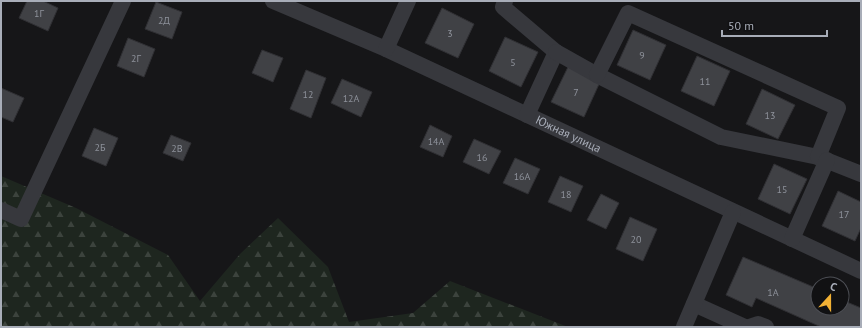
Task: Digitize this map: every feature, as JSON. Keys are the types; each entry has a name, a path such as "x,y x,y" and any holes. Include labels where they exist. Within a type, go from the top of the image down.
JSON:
{"street":[{"path":"1,210 20,219 123,1"},
{"name":"Южная улица","path":"273,1 386,49 861,272"},
{"path":"386,49 408,1"},
{"path":"505,1 503,7 556,52 597,75 721,137 822,159 861,174"},
{"path":"597,75 628,12 838,108 822,159 792,239"},
{"path":"527,115 556,52"},
{"path":"684,327 733,212"},
{"path":"694,304 745,327"},
{"path":"749,327 758,324 766,327"}],"green space":[{"path":"1,176 76,208 168,255 200,301 240,254 278,218 328,267 349,322 413,313 450,281 568,327 1,327"}],"building":[{"path":"27,1 43,1 58,8 48,31 19,18"},
{"path":"156,2 182,12 172,39 145,29"},
{"path":"442,8 474,24 458,58 425,43"},
{"path":"633,30 666,45 650,80 617,65"},
{"path":"505,37 538,52 521,87 489,71"},
{"path":"128,38 155,49 144,77 117,66"},
{"path":"262,50 283,58 273,82 252,73"},
{"path":"697,56 730,71 714,106 681,91"},
{"path":"568,67 600,82 584,117 551,102"},
{"path":"306,70 326,78 311,118 290,109"},
{"path":"342,79 372,92 361,117 331,103"},
{"path":"1,88 24,98 13,122 1,117"},
{"path":"762,89 795,105 778,139 746,124"},
{"path":"430,125 452,136 443,157 420,147"},
{"path":"94,128 118,138 106,166 82,156"},
{"path":"171,135 191,143 183,161 163,153"},
{"path":"474,139 501,151 489,174 463,162"},
{"path":"515,158 540,169 528,194 503,183"},
{"path":"774,164 807,179 790,214 758,199"},
{"path":"560,176 583,186 571,212 548,202"},
{"path":"838,191 861,202 861,228 855,241 822,226"},
{"path":"601,194 619,203 606,229 587,220"},
{"path":"630,217 657,229 643,261 616,249"},
{"path":"743,257 810,286 810,316 850,316 850,303 861,308 861,327 821,327 756,298 752,307 726,295"}]}
